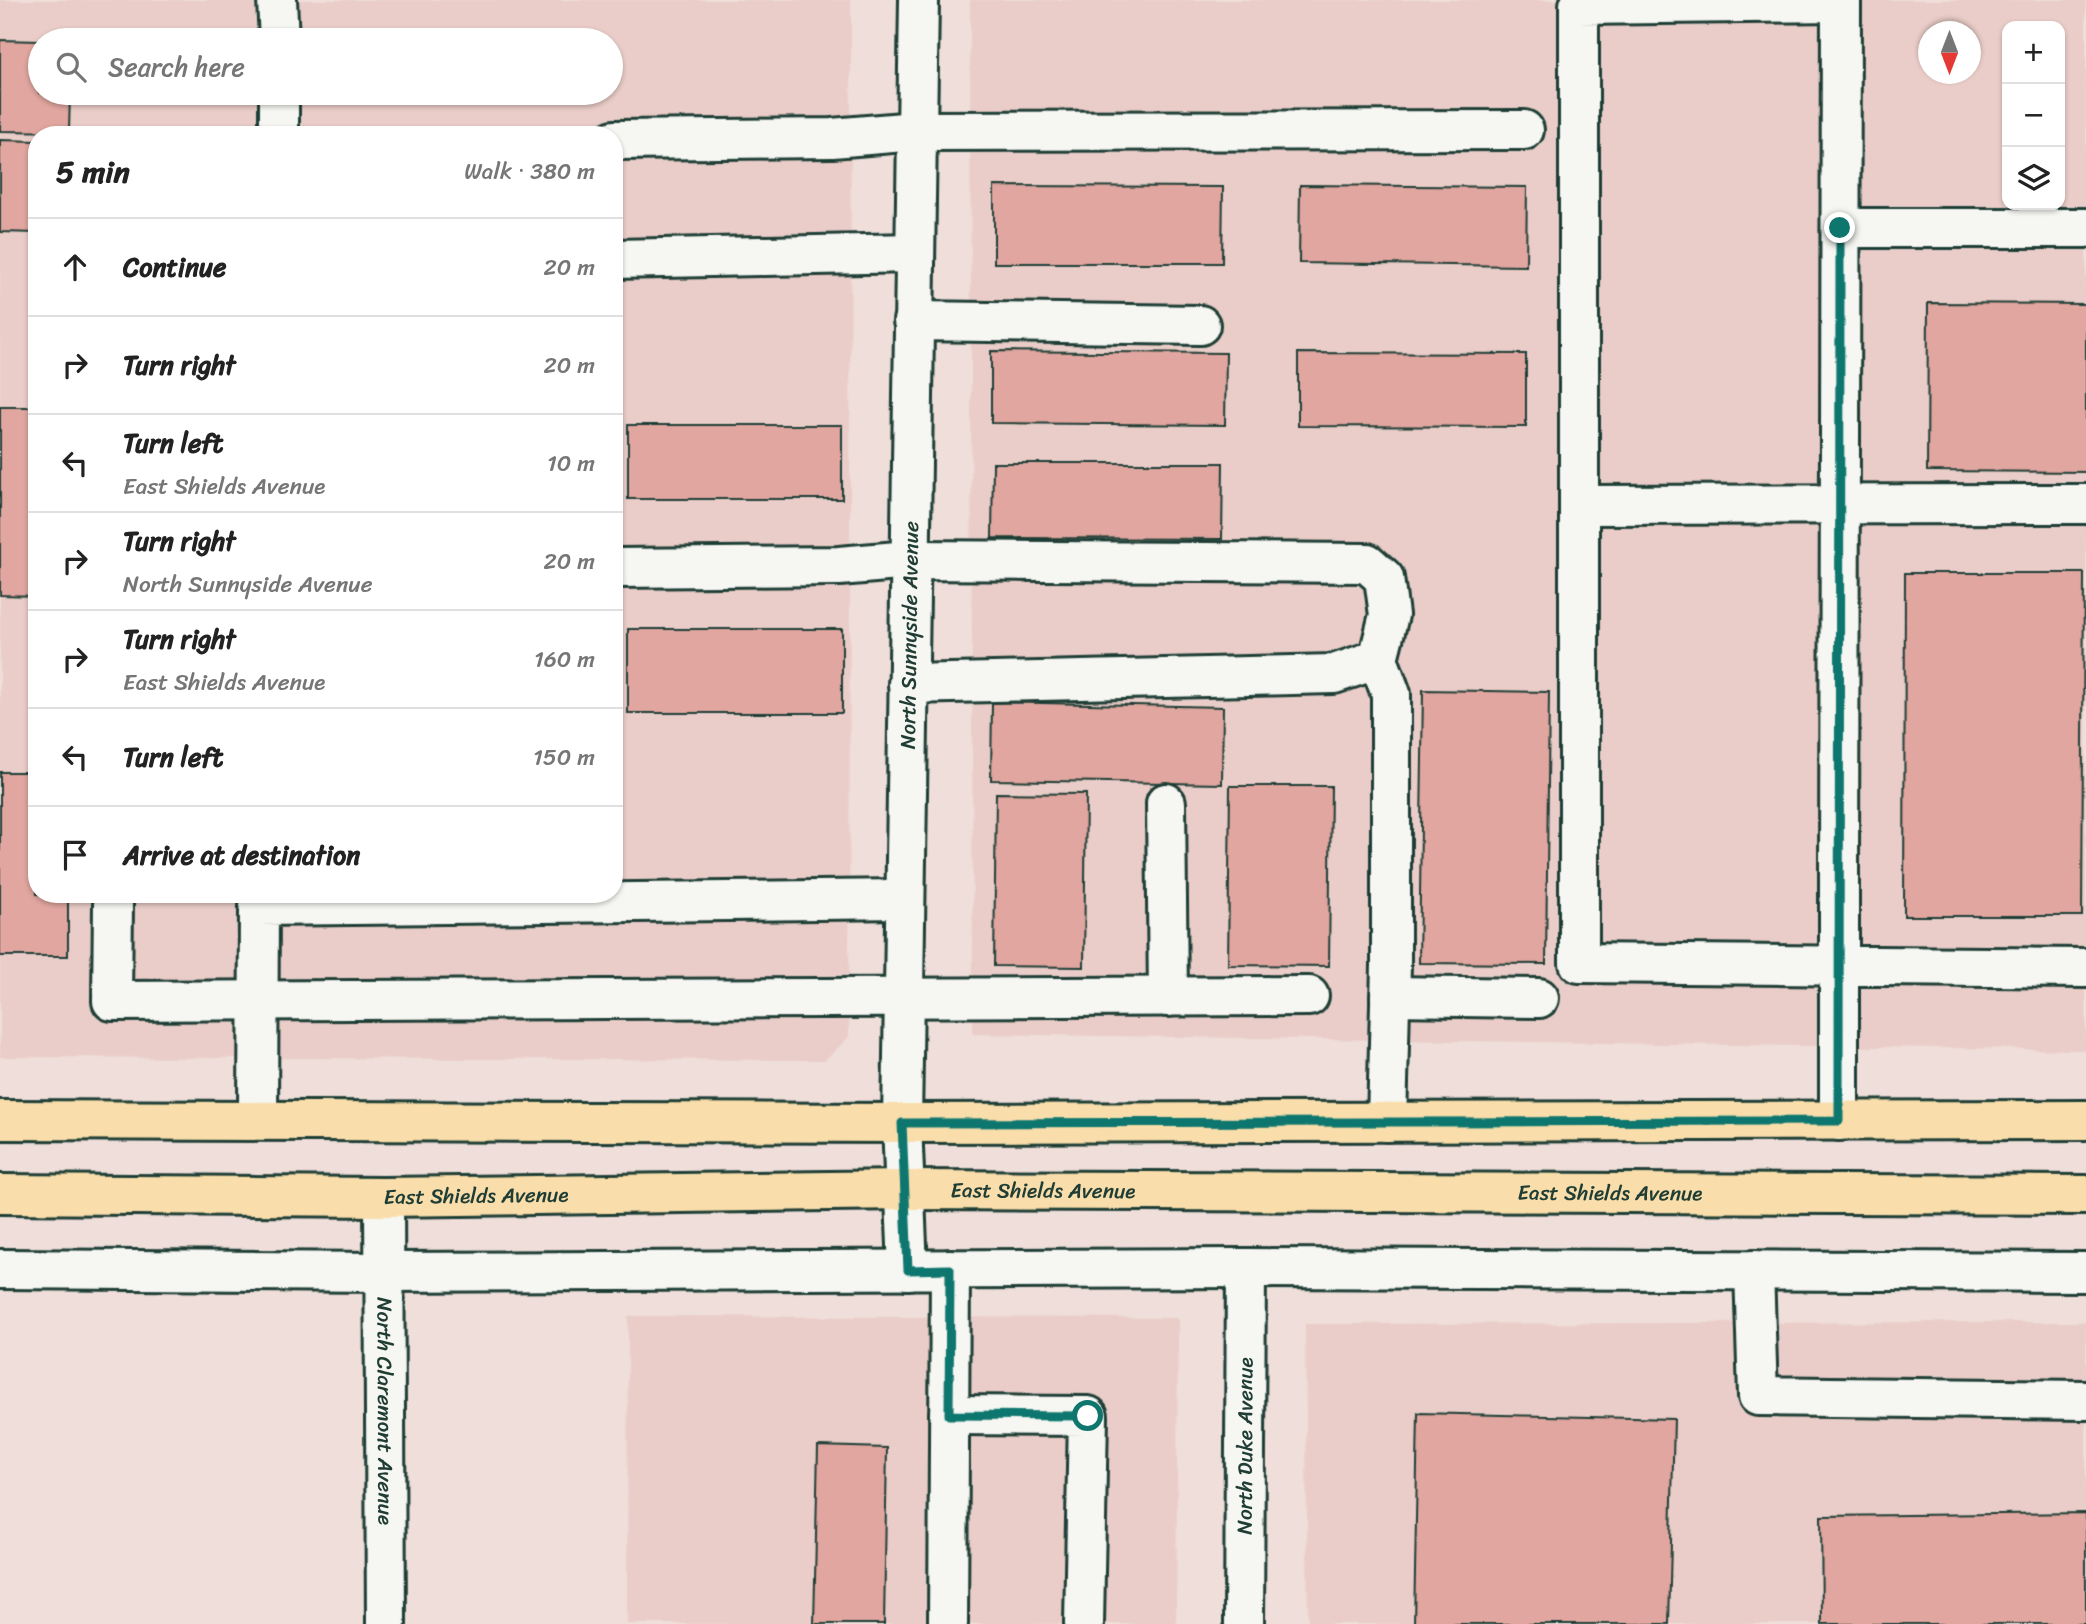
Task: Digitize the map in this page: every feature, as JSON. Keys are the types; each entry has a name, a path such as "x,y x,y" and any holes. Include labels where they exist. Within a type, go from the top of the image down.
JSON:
{"main road":[{"path":"0,1120 902,1123 2086,1120"},
{"name":"East Shields Avenue","path":"0,1194 384,1197 905,1190 2086,1195"}],"street":[{"path":"278,0 279,28"},
{"name":"North Sunnyside Avenue","path":"908,1270 902,1123 919,0"},
{"path":"1839,1121 1839,967 1840,505 1840,228 1842,1 1579,5 1579,963 1839,967 2086,968"},
{"path":"279,105 279,126"},
{"path":"623,140 832,138 916,131 1524,130"},
{"path":"1840,228 2086,228"},
{"path":"623,259 915,253"},
{"path":"913,321 1200,325"},
{"path":"1579,505 2086,504"},
{"path":"623,568 839,566 910,560 1367,563 1384,578 1389,615 1378,659 1391,694 1391,996 1387,1122"},
{"path":"908,684 1334,674 1378,659"},
{"path":"1166,803 1168,997"},
{"path":"623,902 905,899"},
{"path":"258,1120 259,906 536,903"},
{"path":"113,904 112,1001 1309,996"},
{"path":"1391,996 1539,998"},
{"name":"North Claremont Avenue","path":"384,1197 386,1624"},
{"path":"0,1269 383,1272 1246,1268 2086,1272"},
{"name":"North Duke Avenue","path":"1244,1624 1246,1268"},
{"path":"948,1624 950,1269"},
{"path":"1754,1270 1758,1396 2086,1400"},
{"path":"949,1415 1088,1416 1084,1624"}],"shaded area":[{"path":"0,0 851,0 849,1037 825,1060 0,1057"},
{"path":"970,0 2086,0 2086,1050 973,1034"},
{"path":"628,1316 1178,1318 1176,1624 627,1624"},
{"path":"2086,1322 2086,1624 1308,1624 1305,1324"}],"building":[{"path":"0,40 28,41 28,105 70,105 69,126 28,126 28,131 0,131"},
{"path":"0,140 28,141 28,233 0,232"},
{"path":"1300,185 1527,187 1526,266 1299,263"},
{"path":"994,186 1223,187 1222,263 994,263"},
{"path":"1928,303 2086,304 2086,472 1927,471"},
{"path":"991,351 1226,353 1225,425 991,423"},
{"path":"1298,353 1526,354 1526,427 1298,426"},
{"path":"0,407 28,407 28,596 0,595"},
{"path":"628,425 842,425 842,499 628,499"},
{"path":"993,463 1223,463 1222,539 992,538"},
{"path":"1905,573 2084,573 2082,916 1904,916"},
{"path":"628,629 842,629 842,713 628,713"},
{"path":"1423,690 1549,692 1546,964 1419,963"},
{"path":"992,702 1223,707 1222,784 991,780"},
{"path":"0,772 28,772 28,903 68,903 68,956 0,956"},
{"path":"1230,786 1331,786 1329,966 1228,965"},
{"path":"996,793 1086,794 1084,967 994,966"},
{"path":"1418,1413 1674,1419 1669,1624 1414,1624"},
{"path":"818,1446 887,1448 884,1624 814,1624"},
{"path":"2086,1513 2086,1624 1822,1624 1821,1516"}],"route":[{"path":"1088,1416 949,1415 950,1269 908,1270 902,1123 1839,1121 1840,228"}]}
